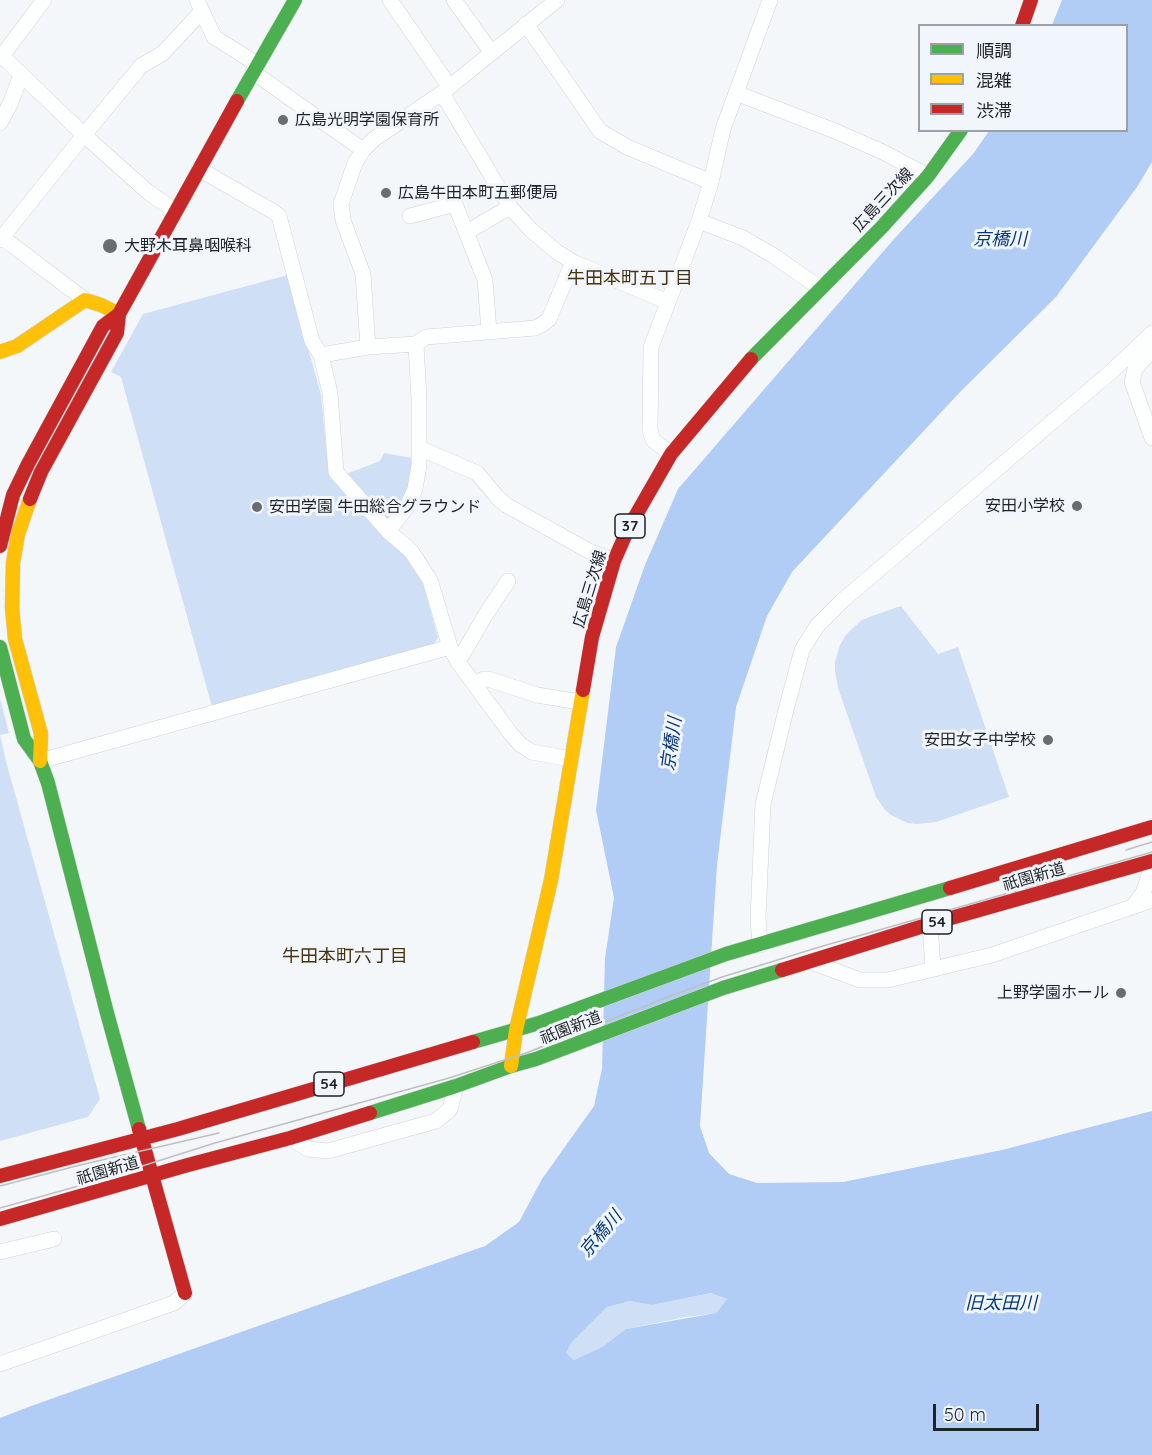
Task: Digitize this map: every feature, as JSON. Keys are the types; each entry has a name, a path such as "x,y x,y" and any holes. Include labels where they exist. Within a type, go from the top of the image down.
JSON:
{"main road":[{"path":"185,1293 40,761 41,734 13,623 12,578 22,520 41,472 117,333 119,314 295,0"},
{"path":"1023,24 1031,0"},
{"name":"広島三次線","path":"511,1065 516,1030 551,880 592,637 614,561 628,529 670,454 756,353 881,228 928,176 960,132"},
{"path":"0,352 17,346 85,300 119,314"},
{"path":"0,546 13,495 28,464 103,326 119,314"},
{"path":"0,647 24,739 40,761"},
{"name":"祇園新道","path":"0,1176 143,1139 544,1022 726,954 1152,827"},
{"name":"祇園新道","path":"0,1219 290,1138 540,1057 723,988 930,924 1152,861"}],"street":[{"path":"44,0 1,55 84,135 148,192 175,211"},
{"path":"390,0 446,89 510,207 531,231 556,252 573,262 668,302"},
{"path":"454,0 491,52"},
{"path":"368,347 363,274 343,220 341,204 363,150 374,139 446,89 557,0"},
{"path":"670,454 653,440 650,430 651,347 699,221 723,129 770,0"},
{"path":"85,300 2,239 141,66 164,53 199,5 214,37 363,150"},
{"path":"526,24 600,131 627,147 711,182"},
{"path":"0,123 21,75"},
{"path":"736,93 835,131 883,152 928,176"},
{"path":"199,169 279,216 312,341 321,355 330,393 336,472 388,531 411,551 430,580 450,647 458,662 511,734 521,745 532,752 571,759"},
{"path":"410,216 455,204 485,280 489,331"},
{"path":"467,232 510,207"},
{"path":"699,221 743,238 820,288"},
{"path":"321,355 368,347 416,344 426,337 535,328 549,319 573,262"},
{"path":"760,945 758,918 763,804 802,650 817,626 842,601 1113,371 1152,333"},
{"path":"388,531 407,507 415,489 419,465 416,344"},
{"path":"1152,350 1135,369 1132,382 1152,438"},
{"path":"419,448 477,473 506,506 589,551 614,561"},
{"path":"458,662 508,581"},
{"path":"40,761 450,647"},
{"path":"476,685 489,679 537,695 580,702"},
{"path":"1133,906 1143,892 1152,867"},
{"path":"808,961 860,980 888,980 992,955 1152,900"},
{"path":"930,924 933,969"},
{"path":"290,1138 308,1149 328,1151 436,1121 450,1109 456,1086"},
{"path":"0,1252 54,1239"},
{"path":"0,1364 174,1303 185,1293"}],"shaded area":[{"name":"安田学園 牛田総合グラウンド","path":"288,275 321,395 329,475 385,539 403,554 423,583 438,638 433,646 212,707 121,377 111,372 143,314"},
{"path":"384,453 417,459 414,478 390,523 346,474 380,461"},
{"path":"901,606 938,654 958,647 1009,797 936,822 917,824 907,823 891,815 876,797 838,688 835,662 846,635 862,620"},
{"path":"0,699 9,733 0,735"},
{"path":"0,735 100,1099 88,1117 0,1141"},
{"path":"712,1293 727,1299 716,1313 626,1329 602,1347 574,1360 566,1353 572,1342 607,1307 630,1301 652,1305"}],"water":[{"name":"旧太田川","path":"1062,0 1152,0 1152,162 1137,187 1056,297 961,391 792,572 767,616 736,707 717,865 700,1126 709,1153 729,1174 757,1183 843,1182 1002,1150 1152,1111 1152,1455 0,1455 0,1418 485,1246 519,1222 542,1179 594,1106 602,1069 605,958 614,898 596,810 616,647 645,565 678,489 894,239 973,154 988,132 1128,132 1128,24 1052,24","holes":["711,1293 727,1299 716,1313 626,1329 602,1347 574,1360 566,1353 572,1342 607,1307 630,1301 652,1305"]}],"tram line":[{"path":"1126,850 1152,842"},
{"path":"0,1208 215,1143 449,1078 526,1053 722,977 1152,852"},
{"path":"0,1186 219,1133"}],"traffic: fast":[{"path":"237,101 295,0"},
{"path":"751,359 881,228 928,176 960,132"},
{"path":"0,647 24,739 40,761 48,783 139,1129"},
{"path":"473,1042 539,1023 726,954 950,888"},
{"path":"370,1113 536,1059 723,988 782,970"}],"traffic: slow":[{"path":"0,352 17,346 85,300 119,314"},
{"path":"30,499 18,534 13,563 12,608 15,639 41,734 40,761"},
{"path":"511,1066 516,1030 551,880 583,690"}],"traffic: jam":[{"path":"1023,24 1031,0"},
{"path":"30,499 41,472 117,333 119,314 237,101"},
{"path":"0,546 13,495 28,464 103,326 119,314"},
{"path":"583,690 592,637 614,561 628,529 671,454 751,359"},
{"path":"950,888 1152,827"},
{"path":"782,970 930,924 1152,861"},
{"path":"0,1176 178,1129 473,1042"},
{"path":"0,1219 290,1138 370,1113"},
{"path":"139,1129 185,1293"}],"place":[{"name":"広島光明学園保育所","path":"283,120"},
{"name":"広島牛田本町五郵便局","path":"386,193"},
{"name":"大野木耳鼻咽喉科","path":"110,246"},
{"name":"安田小学校","path":"1077,506"},
{"name":"安田学園 牛田総合グラウンド","path":"257,507"},
{"name":"安田女子中学校","path":"1048,740"},
{"name":"上野学園ホール","path":"1121,993"}],"district":[{"name":"牛田本町五丁目","path":"630,279"},
{"name":"牛田本町六丁目","path":"345,957"}],"water label":[{"name":"京橋川","path":"1000,240"},
{"name":"京橋川","path":"672,744"},
{"name":"京橋川","path":"601,1234"}]}
